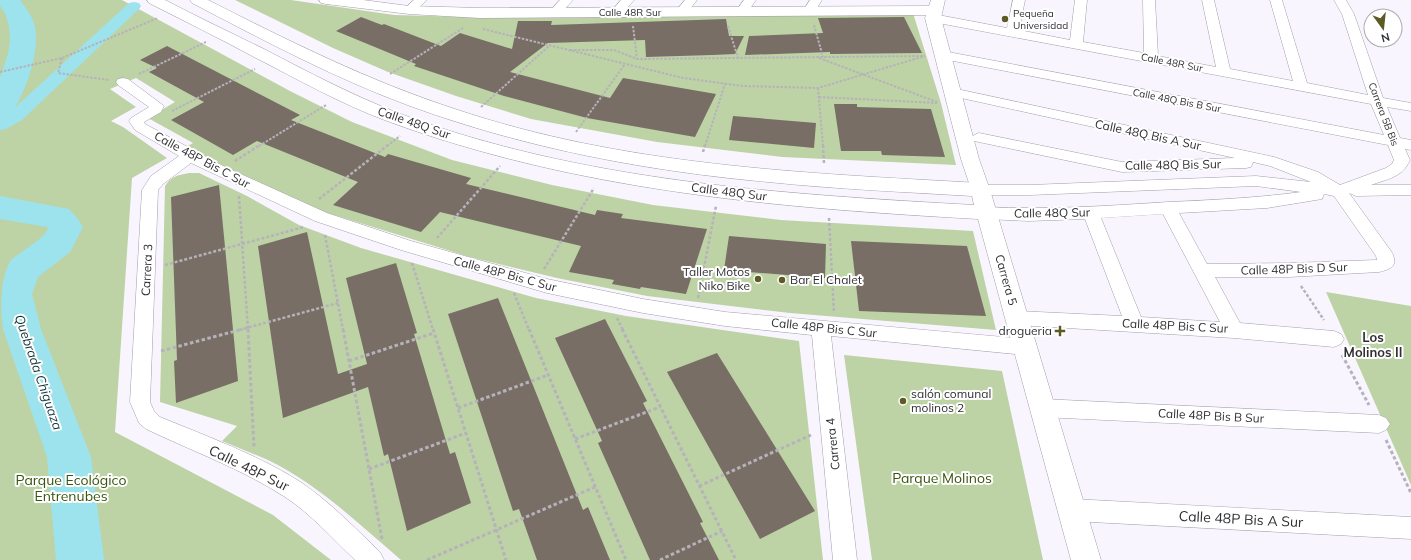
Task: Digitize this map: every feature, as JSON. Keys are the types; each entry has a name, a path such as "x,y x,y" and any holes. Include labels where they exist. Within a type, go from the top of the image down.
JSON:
{"main road":[{"name":"Calle 48Q Sur","path":"154,0 358,103 503,153 596,173 712,190 812,201 983,202"},
{"name":"Calle 48Q Sur","path":"196,0 347,73 414,101 516,134 563,145 698,168 808,179 983,202"},
{"name":"Calle 48R Sur","path":"326,0 360,2 409,10 480,12 555,12 687,6 724,11 746,6 813,5 935,9"},
{"path":"480,12 494,0"},
{"name":"Carrera 5","path":"935,9 943,55 970,159 1086,560"}],"street":[{"path":"409,10 421,0"},
{"path":"555,12 567,0"},
{"path":"1012,33 1020,0"},
{"path":"1076,45 1081,0"},
{"path":"1149,0 1151,58"},
{"path":"1208,0 1224,72"},
{"path":"1276,0 1301,86"},
{"name":"Carrera 5B Bis","path":"1339,191 1382,176 1399,167 1402,160 1377,100 1348,14 1340,0"},
{"name":"Calle 48R Sur","path":"935,9 1012,33 1411,107"},
{"name":"Calle 48Q Bis B Sur","path":"943,55 1411,146"},
{"name":"Calle 48P Bis C Sur","path":"123,82 157,106 156,109 136,121 140,127 190,156 322,220 425,252 535,283 694,314 726,319 1025,347"},
{"name":"Calle 48Q Bis A Sur","path":"952,92 1274,162 1312,176 1339,191"},
{"name":"Calle 48Q Bis Sur","path":"979,138 1122,167 1274,162"},
{"name":"Carrera 3","path":"140,402 150,190 157,180 190,156"},
{"name":"Calle 48Q Sur","path":"983,202 1030,190 1256,181 1339,191 1411,190"},
{"name":"Calle 48Q Sur","path":"983,202 1028,215 1267,202 1339,191"},
{"name":"Calle 48P Bis D Sur","path":"1202,271 1289,270 1378,266 1386,263 1385,255 1339,191"},
{"path":"1168,208 1234,330"},
{"path":"1091,212 1134,324"},
{"name":"Calle 48P Bis C Sur","path":"1017,318 1234,330 1334,340"},
{"name":"Carrera 4","path":"828,329 831,426 845,560"},
{"name":"Calle 48P Sur","path":"140,402 146,417 153,423 256,469 293,490 378,552"},
{"name":"Calle 48P Bis B Sur","path":"1042,408 1379,424"},
{"name":"Calle 48P Bis A Sur","path":"1072,510 1411,528"}],"path":[{"path":"813,5 823,57"},
{"path":"626,8 637,59"},
{"path":"724,11 738,58"},
{"path":"0,72 62,58 164,16"},
{"path":"386,76 467,25"},
{"path":"482,29 565,50 683,78 743,86 818,88 927,56 637,59 614,50 565,50"},
{"path":"62,58 58,73 123,82 209,41"},
{"path":"476,110 549,46"},
{"path":"818,57 941,103 819,97"},
{"path":"575,134 625,64"},
{"path":"140,127 257,68"},
{"path":"703,154 725,84"},
{"path":"818,88 824,163"},
{"path":"219,171 330,102"},
{"path":"304,210 403,134"},
{"path":"425,252 500,165"},
{"path":"237,180 244,244 247,327 256,469"},
{"path":"535,283 596,186"},
{"path":"694,314 717,204"},
{"path":"828,214 828,329"},
{"path":"147,270 244,244 322,220 369,469 378,552"},
{"path":"407,246 506,560"},
{"path":"1289,270 1313,304 1334,340 1379,424 1411,493"},
{"path":"506,275 626,560"},
{"path":"607,298 736,560"},
{"path":"142,356 338,303"},
{"path":"349,361 434,332"},
{"path":"458,408 548,375"},
{"path":"575,439 660,407"},
{"path":"699,486 831,426"},
{"path":"369,469 466,433"},
{"path":"427,560 595,487"},
{"path":"660,560 722,530"}],"green space":[{"name":"Parque Ecológico Entrenubes","path":"0,0 122,0 290,91 352,122 452,160 552,185 653,205 781,220 973,231 996,330 790,313 647,296 557,278 470,257 321,211 196,153 186,147 193,143 148,118 175,102 136,78 110,89 136,107 111,121 123,127 167,158 132,178 115,432 273,515 331,560 0,560"},
{"path":"235,0 291,0 394,15 504,18 913,13 941,103 956,165 782,157 657,142 531,119 456,96 388,72 333,48"},
{"path":"189,173 199,173 247,196 299,225 361,248 536,298 626,316 799,341 823,560 401,560 338,506 305,482 270,461 222,441 237,426 160,402 165,186 173,178"},
{"path":"1326,292 1411,306 1411,485"},
{"name":"Parque Molinos","path":"844,355 1002,371 1043,560 872,560"}],"building":[{"path":"361,17 382,25 384,24 441,46 460,33 512,49 518,21 552,21 551,25 726,19 729,36 744,36 735,54 712,55 646,57 645,40 548,43 510,72 610,98 623,78 716,94 695,137 587,118 504,96 414,66 416,64 336,31"},
{"path":"904,17 922,53 830,54 830,52 745,55 749,36 823,33 818,18"},
{"path":"167,46 300,115 291,120 385,157 388,154 471,178 466,184 595,215 597,210 623,214 621,218 707,229 686,294 641,287 640,289 612,284 614,280 569,272 581,246 440,212 421,232 333,205 358,182 257,141 233,155 171,120 204,102 149,72 157,68 140,60"},
{"path":"834,104 857,104 857,107 931,109 945,157 882,155 881,151 841,151"},
{"path":"733,116 816,123 814,148 729,140"},
{"path":"219,185 238,381 176,403 174,361 177,360 171,197"},
{"path":"307,232 338,374 367,364 346,278 396,263 417,333 414,334 450,454 455,452 471,503 407,531 388,454 384,456 368,387 283,418 258,246"},
{"path":"729,236 826,244 825,278 724,270"},
{"path":"851,241 967,246 986,316 859,311"},
{"path":"498,298 583,510 588,507 610,560 537,560 519,509 513,511 448,314"},
{"path":"605,319 647,401 643,403 703,522 700,523 719,560 650,560 598,443 602,441 555,338"},
{"path":"717,353 815,511 760,539 667,372"}],"waterway":[{"name":"Quebrada Chiguaza","path":"0,109 17,68 23,40 22,26 17,13 8,0"},
{"path":"0,125 16,116 134,6"},
{"name":"Quebrada Chiguaza","path":"0,207 9,210 57,217 66,227 58,243 23,270 14,294 22,329 69,457 80,560"}],"place":[{"name":"Pequeña Universidad","path":"1005,19"},
{"name":"Taller Motos Niko Bike","path":"758,279"},
{"name":"Bar El Chalet","path":"782,280"},
{"name":"drogueria","path":"1060,331"},
{"name":"salón comunal molinos 2","path":"903,401"}],"district":[{"name":"Los Molinos II","path":"1373,344"}]}
